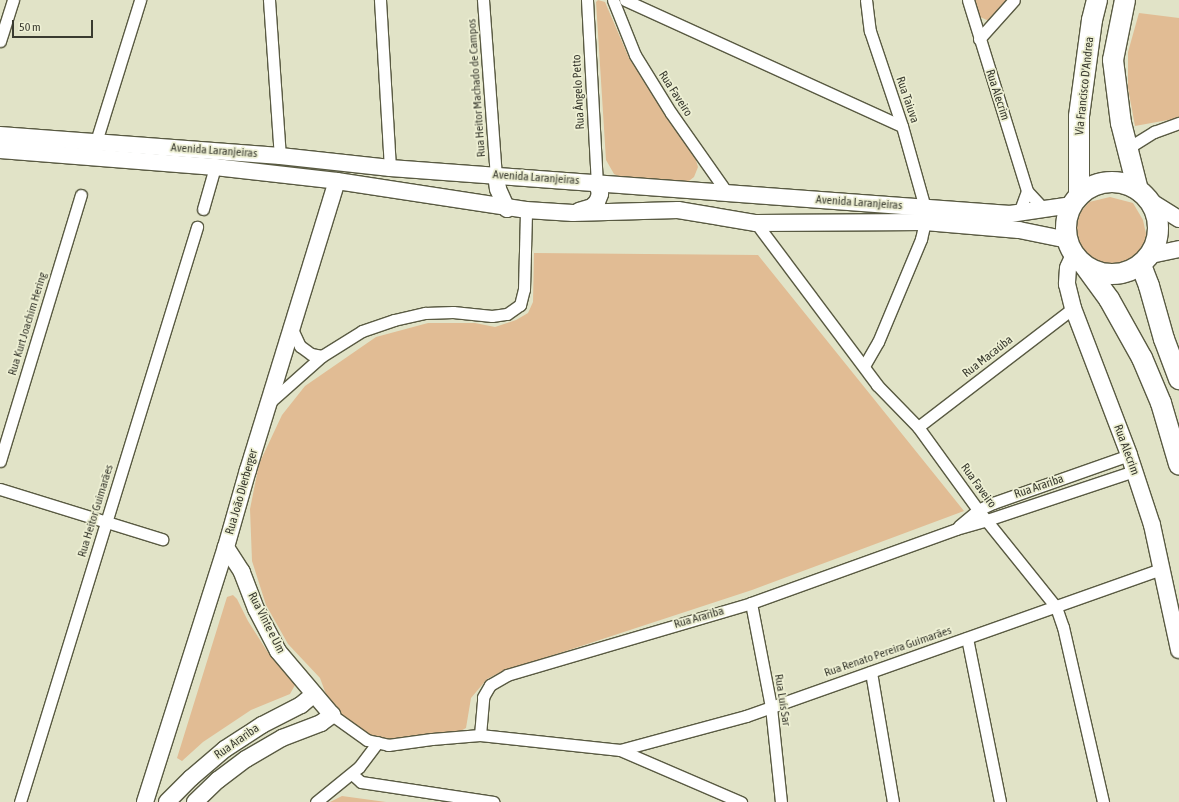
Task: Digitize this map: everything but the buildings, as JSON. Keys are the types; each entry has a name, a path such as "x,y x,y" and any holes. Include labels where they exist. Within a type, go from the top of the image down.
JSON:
{"highway":[{"name":"Via Francisco D'Andrea","path":"1076,200 1079,116 1086,58 1097,0"},
{"path":"1076,254 1099,273 1113,275 1128,272 1146,260 1158,237 1158,218 1144,195 1120,123 1114,60 1125,0"},
{"path":"1144,195 1123,183 1107,182 1092,186 1076,200 1066,222 1076,254 1109,299 1142,358 1161,403 1179,464"},
{"path":"1146,260 1149,286 1164,339 1179,379"}],"main road":[{"name":"Avenida Laranjeiras","path":"0,135 280,156 390,168 597,182 925,215 1019,230 1076,254"},
{"name":"Avenida Laranjeiras","path":"0,150 215,167 337,181 507,209 573,213 678,210 756,223 925,215 1010,214 1045,210 1076,200"},
{"path":"496,175 498,189 507,209"},
{"name":"Rua João Dierberger","path":"145,802 226,547 268,404 337,181"},
{"path":"573,213 592,207 597,202 600,194 597,182"},
{"path":"1144,195 1178,218"},
{"path":"1146,260 1179,249"},
{"name":"Rua Alecrim","path":"1076,254 1068,268 1067,284 1073,308 1129,455 1152,524 1179,650"},
{"name":"Rua Vinte e Um","path":"226,547 242,572 256,609 278,651 332,715"},
{"name":"Rua Arariba","path":"167,802 191,778 225,749 262,725 301,705 314,694"},
{"name":"Rua Arariba","path":"195,802 218,780 246,759 282,738 321,723 332,715"}],"street":[{"path":"0,41 13,0"},
{"path":"90,158 140,0"},
{"path":"270,0 280,156"},
{"path":"380,0 390,168"},
{"name":"Rua Heitor Machado de Campos","path":"484,0 496,175"},
{"name":"Rua Ângelo Petto","path":"587,0 597,182"},
{"name":"Rua Faveiro","path":"613,0 635,55 671,113 728,194"},
{"path":"625,0 902,126"},
{"name":"Rua Taiuva","path":"866,0 870,31 902,126 925,215"},
{"name":"Rua Alecrim","path":"968,0 1027,190 1045,210"},
{"path":"979,39 1014,0"},
{"path":"1128,148 1154,132 1179,123"},
{"path":"203,209 215,167"},
{"path":"1019,213 1027,190"},
{"name":"Rua Kurt Joachim Hering","path":"0,461 82,195"},
{"path":"268,404 322,356 362,331 394,320 425,313 453,312 492,316 507,314 520,305 524,289 526,210"},
{"path":"864,366 878,342 921,239 925,215"},
{"name":"Rua Faveiro","path":"756,223 877,385 918,427 978,510 1056,607 1063,627 1103,802"},
{"name":"Rua Heitor Guimarães","path":"20,802 197,227"},
{"name":"Rua Macaúba","path":"918,427 1073,308"},
{"path":"292,329 300,346 311,354 322,356"},
{"name":"Rua Arariba","path":"956,529 978,510 993,503 1129,455"},
{"name":"Rua Arariba","path":"480,735 483,697 490,685 498,679 751,603 956,529 1134,471"},
{"path":"0,489 162,539"},
{"name":"Rua Renato Pereira Guimarães","path":"620,750 746,716 1162,569"},
{"name":"Rua Luís Sar","path":"751,603 771,707 781,802"},
{"path":"967,638 1000,802"},
{"path":"871,672 893,802"},
{"path":"332,715 367,740 388,745 432,739 480,735 620,750 741,802"},
{"path":"316,802 352,774 369,755 378,742"},
{"path":"352,774 361,782 493,802"}],"shaded area":[{"path":"598,0 605,2 629,58 658,104 695,157 698,167 694,177 685,184 625,179 614,174 606,160 596,2"},
{"path":"973,0 1008,0 989,21 978,16"},
{"path":"1139,13 1179,18 1179,118 1135,126 1128,88 1128,52"},
{"path":"1110,197 1133,203 1143,220 1148,243 1138,256 1120,269 1099,266 1082,253 1074,241 1074,220 1089,202"},
{"path":"534,253 758,255 964,511 752,590 499,673 487,679 471,698 466,728 457,733 395,741 375,739 342,719 331,708 320,678 288,644 266,605 252,561 250,509 259,464 282,415 305,386 376,337 428,323 475,323 495,327 516,320 528,313 533,302"},
{"path":"233,595 237,599 248,621 267,651 295,685 290,694 251,710 203,742 182,761 177,758 227,597"},
{"path":"342,796 386,802 330,802"}]}
